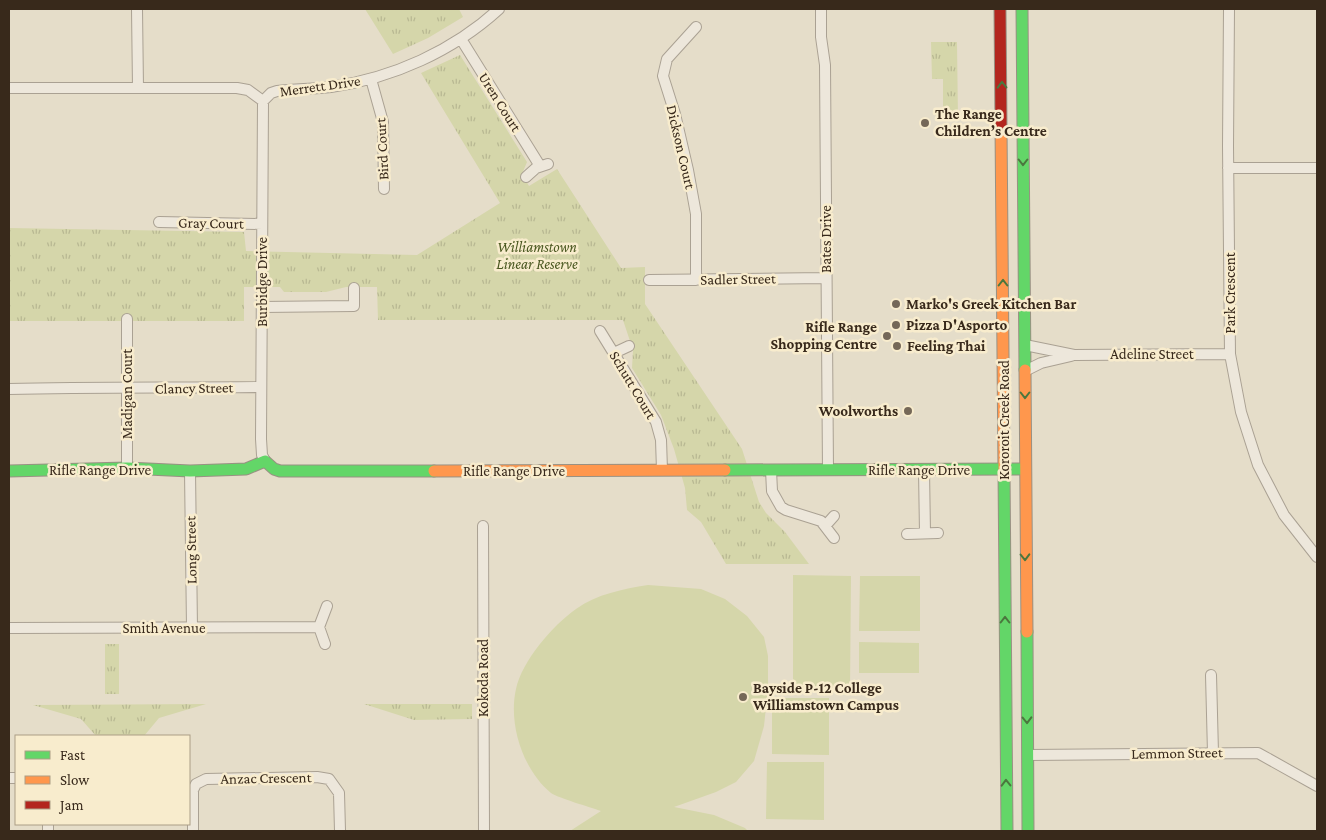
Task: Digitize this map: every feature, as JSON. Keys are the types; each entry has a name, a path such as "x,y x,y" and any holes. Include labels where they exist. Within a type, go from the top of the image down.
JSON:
{"main road":[{"name":"Kororoit Creek Road","path":"1000,9 1007,831"},
{"name":"Kororoit Creek Road","path":"1022,9 1028,831"},
{"path":"1004,360 1025,340"},
{"name":"Rifle Range Drive","path":"9,471 127,468 190,472 246,469 265,461 274,469 280,471 1025,469"}],"street":[{"path":"137,9 138,88"},
{"name":"Merrett Drive","path":"9,88 238,88 248,90 263,101 271,93 277,91 319,88 372,79 420,61 460,39 499,9"},
{"name":"Bates Drive","path":"821,9 821,37 825,65 828,470"},
{"name":"Park Crescent","path":"1229,9 1230,354 1241,412 1258,465 1284,515 1317,557"},
{"name":"Dickson Court","path":"696,27 668,59 663,76 675,114 696,214 696,280"},
{"name":"Uren Court","path":"460,39 544,165 526,177"},
{"name":"Bird Court","path":"372,79 383,122 384,189"},
{"name":"Burbidge Drive","path":"263,101 261,439 262,455 265,461"},
{"path":"1228,168 1317,168"},
{"name":"Gray Court","path":"159,222 262,224"},
{"name":"Sadler Street","path":"649,280 826,278"},
{"path":"262,306 354,306 354,288"},
{"name":"Madigan Court","path":"127,319 127,468"},
{"name":"Schutt Court","path":"600,331 656,422 661,440 662,470"},
{"name":"Adeline Street","path":"1025,340 1074,355"},
{"path":"614,354 629,346"},
{"name":"Adeline Street","path":"1025,370 1041,363 1074,355 1230,354"},
{"name":"Clancy Street","path":"9,389 261,387"},
{"path":"771,470 772,492 781,507 816,518 826,525 834,538"},
{"path":"924,470 925,533"},
{"name":"Long Street","path":"190,472 192,628"},
{"path":"826,525 834,516"},
{"name":"Kokoda Road","path":"483,526 484,831"},
{"path":"907,534 938,533"},
{"path":"325,644 319,627 327,606"},
{"name":"Smith Avenue","path":"9,628 319,627"},
{"path":"1211,675 1213,752"},
{"name":"Lemmon Street","path":"1028,755 1258,753 1317,786"},
{"name":"Anzac Crescent","path":"193,831 193,790 196,784 206,779 317,777 329,779 339,793 340,831"}],"green space":[{"path":"365,9 459,9 463,17 428,38 393,54"},
{"path":"931,42 957,42 958,119 943,120 943,79 932,79"},
{"name":"Williamstown Linear Reserve","path":"460,55 527,162 522,174 529,186 557,169 621,268 645,267 645,304 742,449 759,502 809,564 726,564 701,522 687,510 685,488 674,449 661,415 632,368 633,350 623,320 378,320 377,287 346,287 326,292 284,292 280,287 244,287 244,321 9,321 9,228 244,232 246,251 417,255 500,203 421,73"},
{"path":"793,575 851,576 850,690 793,690"},
{"path":"860,576 920,576 920,631 859,631"},
{"path":"648,585 701,589 725,599 747,616 764,637 768,656 768,688 764,726 754,761 736,782 716,792 674,807 714,815 748,831 570,831 601,811 551,793 533,772 520,746 514,717 516,689 519,678 540,644 567,616 593,599 629,588"},
{"path":"859,642 919,643 919,673 859,673"},
{"path":"105,644 119,644 119,694 105,694"},
{"path":"772,698 829,698 829,755 772,754"},
{"path":"206,704 159,718 145,735 95,735 81,719 33,705"},
{"path":"364,704 472,704 472,719 414,720"},
{"path":"767,762 824,762 824,820 766,819"}],"traffic: fast":[{"path":"1022,9 1025,370"},
{"path":"9,471 127,468 190,471 246,469 265,461 274,469 280,471 434,471"},
{"path":"725,470 1025,469"},
{"path":"1004,470 1007,831"},
{"path":"1027,632 1028,831"}],"traffic: slow":[{"path":"1001,127 1004,470"},
{"path":"1025,370 1027,632"},
{"path":"434,471 725,470"}],"traffic: jam":[{"path":"1000,9 1001,127"}],"place":[{"name":"The Range Children’s Centre","path":"925,123"},
{"name":"Marko's Greek Kitchen Bar","path":"896,304"},
{"name":"Pizza D'Asporto","path":"896,325"},
{"name":"Rifle Range Shopping Centre","path":"887,336"},
{"name":"Feeling Thai","path":"897,346"},
{"name":"Woolworths","path":"908,411"},
{"name":"Bayside P-12 College Williamstown Campus","path":"743,697"}]}
